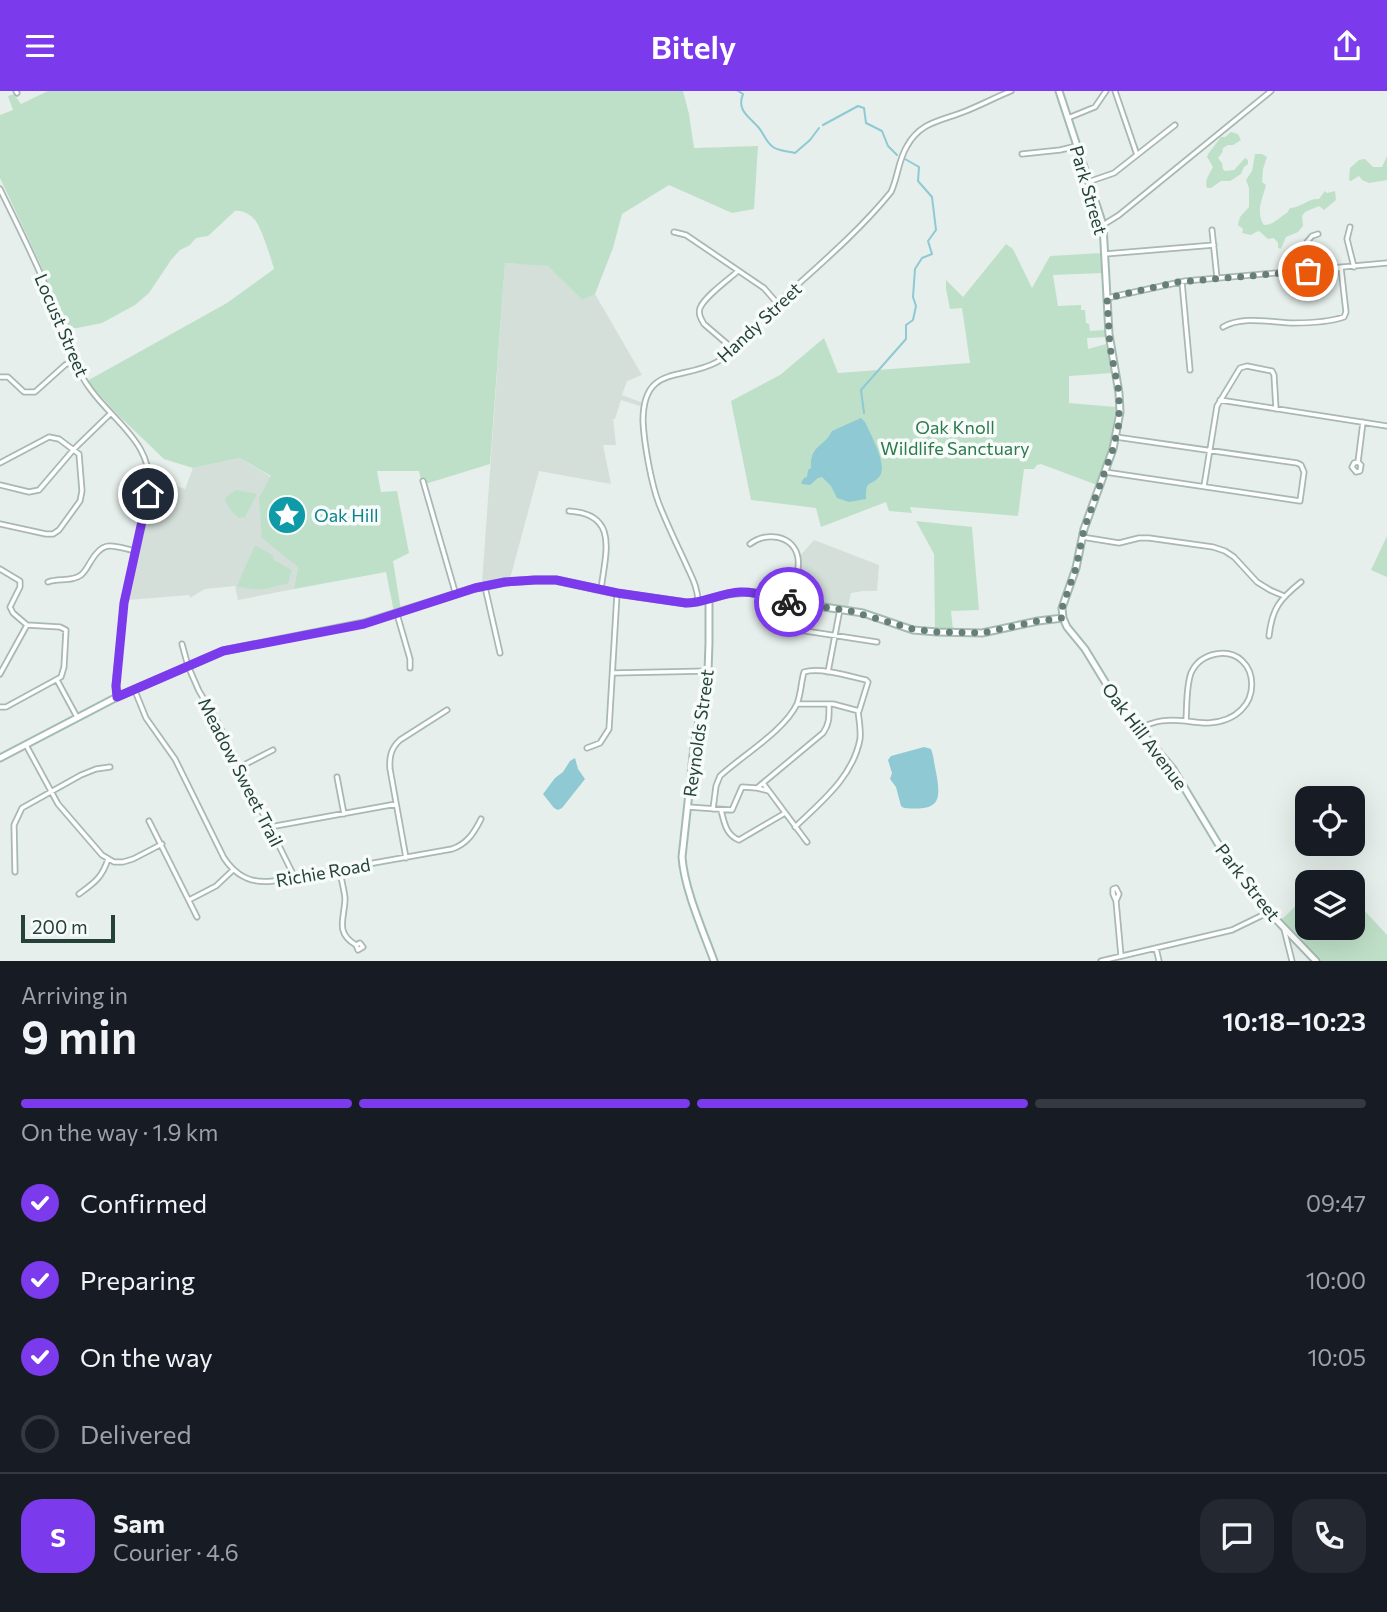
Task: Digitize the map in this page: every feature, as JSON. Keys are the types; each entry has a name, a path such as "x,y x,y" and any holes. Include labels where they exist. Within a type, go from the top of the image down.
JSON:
{"main road":[{"name":"Park Street","path":"1059,91 1102,225 1110,347 1120,403 1116,437 1087,518 1076,568 1062,608 1062,618"},
{"path":"0,758 117,697 212,655 364,624 505,582 556,580 677,602 698,602 727,594 748,592 863,614 913,629 950,633 993,631 1062,618"},
{"name":"Reynolds Street","path":"709,599 708,671 694,747 682,867 714,961"},
{"name":"Oak Hill Avenue","path":"1062,618 1085,649 1113,697 1165,759 1190,795"},
{"name":"Park Street","path":"1190,795 1226,857 1245,883 1316,961"}],"street":[{"name":"Handy Street","path":"698,602 696,586 655,492 645,440 644,410 650,389 659,380 719,362 751,327 821,264 891,192 902,154 922,128 1011,91"},
{"path":"1068,118 1095,107 1106,91"},
{"path":"1115,91 1137,155"},
{"path":"1102,225 1119,215 1271,91"},
{"path":"1088,182 1114,173 1175,125"},
{"path":"1023,154 1077,146"},
{"name":"Locust Street","path":"0,188 52,299 73,361 90,389 138,443 149,475 148,494 121,620 117,697"},
{"path":"1350,227 1347,239 1354,267"},
{"path":"1212,230 1217,278"},
{"path":"674,233 686,235 764,288 777,303"},
{"path":"1308,271 1307,242 1310,237 1318,234"},
{"path":"1105,254 1214,244"},
{"path":"1107,298 1182,281 1387,263"},
{"path":"1223,327 1237,323 1297,323 1344,317 1346,312 1341,268"},
{"path":"732,348 704,324 699,313 703,303 738,271"},
{"path":"1182,281 1190,370"},
{"path":"0,377 8,377 24,391 35,391 73,361"},
{"path":"1204,486 1217,406 1240,368 1247,366 1272,371 1276,409"},
{"path":"1220,400 1387,426"},
{"path":"0,485 29,492 39,490 74,449 111,413"},
{"path":"1358,462 1363,422"},
{"path":"0,463 49,437 58,439 74,449 80,458 82,495 56,533 48,534 0,524"},
{"path":"1104,471 1300,501 1304,472 1301,465 1116,437"},
{"path":"423,481 456,595"},
{"path":"569,511 589,514 600,522 604,531 606,539 601,590"},
{"path":"750,544 757,538 772,536 784,540 795,550 798,565 792,602"},
{"path":"1082,537 1119,543 1149,538 1219,548 1234,557 1264,587 1284,596"},
{"path":"48,582 55,579 73,579 81,575 97,551 103,547 112,546 135,551"},
{"path":"0,569 20,580 20,587 10,607 13,613 27,625 60,627 66,630 64,671 61,677 6,707 0,707"},
{"path":"1269,636 1273,615 1284,596 1301,582"},
{"path":"485,586 500,653"},
{"path":"587,748 600,743 609,729 617,593"},
{"path":"828,672 840,610"},
{"path":"397,614 411,659 410,667"},
{"path":"0,674 27,625"},
{"path":"794,628 877,642"},
{"name":"Meadow Sweet Trail","path":"182,644 199,691 213,713 295,878"},
{"path":"1139,729 1162,720 1208,723 1217,722 1243,708 1249,701 1253,687 1245,664 1230,655 1220,653 1200,660 1190,675 1186,721"},
{"path":"613,673 708,671"},
{"path":"713,809 720,776 788,719 797,704 804,672 828,672 866,680 868,683 861,709 858,711 860,734 856,750 842,779 795,827"},
{"path":"57,680 78,719"},
{"path":"134,690 146,718 170,749 224,858 233,870 216,886 189,900"},
{"path":"797,704 829,704 858,711"},
{"path":"757,788 823,733 828,726 829,704"},
{"path":"406,858 390,765 393,749 400,740 447,710"},
{"path":"26,745 62,810 102,855 123,862 162,844"},
{"path":"240,767 273,750"},
{"path":"15,872 14,825 22,808 90,771 110,767"},
{"path":"337,778 344,814"},
{"path":"763,783 807,842"},
{"path":"688,807 732,810 742,787 769,791"},
{"path":"270,827 397,804"},
{"path":"721,810 728,832 739,840 785,813"},
{"name":"Richie Road","path":"233,870 256,882 267,882 445,851 458,847 471,836 481,819"},
{"path":"149,821 197,917"},
{"path":"79,894 97,881 108,859"},
{"path":"340,870 345,898 342,927 347,938 356,945"},
{"path":"1116,901 1121,956"},
{"path":"1101,961 1232,930 1269,912"},
{"path":"1284,928 1292,961"},
{"path":"1156,948 1159,961"}],"shaded area":[{"path":"505,263 548,265 582,300 595,294 642,375 627,381 622,395 643,403 643,407 621,400 613,419 616,445 603,445 611,484 539,471 510,579 482,583"},
{"path":"240,458 271,477 298,567 294,589 238,600 235,586 205,589 190,598 189,595 128,600 147,515 158,480 185,489 193,468"},
{"path":"814,540 879,565 877,591 851,593 848,607 798,600 796,595 801,567 799,557"}],"green space":[{"path":"48,91 683,91 694,148 758,146 754,209 732,213 669,185 622,214 613,248 595,294 582,300 548,266 505,263 490,464 422,485 419,471 377,471 381,492 397,491 409,553 393,561 401,610 394,612 386,572 294,589 298,567 262,538 259,498 271,476 240,458 193,468 164,459 87,381 227,303 274,269 255,220 246,213 235,211 208,236 196,238 180,250 149,293 135,305 102,323 68,328 0,178 0,115 13,110 8,96 14,94 21,104"},
{"path":"1231,132 1238,134 1241,140 1223,148 1218,158 1223,169 1234,170 1245,158 1248,164 1241,174 1230,181 1221,181 1207,188 1207,179 1213,167 1208,154 1221,137"},
{"path":"1255,154 1267,157 1262,182 1266,185 1260,210 1264,225 1274,222 1290,208 1319,199 1325,191 1335,191 1336,200 1324,210 1319,206 1305,212 1302,216 1303,226 1298,232 1286,237 1281,249 1274,238 1268,239 1259,231 1251,235 1242,233 1243,229 1238,225 1240,217 1249,207 1246,180 1252,171"},
{"path":"1387,156 1387,180 1369,183 1359,176 1349,180 1350,168 1359,160 1365,159 1373,167 1382,167"},
{"name":"Oak Knoll Wildlife Sanctuary","path":"1006,244 1013,249 1032,288 1050,256 1102,253 1103,273 1053,275 1058,306 1081,305 1081,310 1085,310 1090,331 1105,330 1106,337 1087,338 1088,349 1106,344 1112,373 1069,376 1069,403 1116,407 1110,445 1097,485 1041,464 1034,469 1024,469 1018,516 910,507 912,513 889,511 886,502 821,527 816,508 751,500 731,401 780,375 824,338 838,373 970,363 962,308 950,309 946,280 963,297"},
{"path":"236,490 257,494 245,517 239,518 225,501 227,496"},
{"path":"916,521 972,527 979,610 951,611 953,630 935,629 934,554"},
{"path":"1387,536 1387,577 1371,570"},
{"path":"256,546 292,570 288,584 261,589 237,586"},
{"path":"1295,907 1295,936 1280,921"},
{"path":"1365,911 1387,935 1387,961 1319,961 1299,940 1365,940"}],"water":[{"path":"861,418 874,442 882,466 879,477 867,486 866,499 849,502 837,498 822,477 810,485 802,484 811,468 815,450 832,431"},
{"path":"924,747 931,749 933,755 938,783 937,798 931,806 904,808 890,779 892,773 888,760 891,756"},
{"path":"575,758 585,779 558,810 543,794"}],"waterway":[{"path":"738,91 743,94 741,105 745,113 775,148 795,153 819,128"},
{"path":"823,125 858,106 864,108 866,123 882,131 888,146 897,155"},
{"path":"864,413 861,390 906,339 906,325 913,320 916,306 913,297 915,269 922,258 932,254 928,241 936,230 932,197 918,181 919,167 905,159"}],"way so far":[{"path":"789,602 850,611 913,629 937,632 982,633 1062,618 1062,608 1076,568 1087,518 1113,449 1119,423 1119,393 1110,347 1107,298 1178,282 1308,271"}],"place":[{"name":"Oak Hill","path":"287,515"}],"route":[{"path":"148,494 121,620 117,697 223,651 364,624 475,588 505,582 556,580 617,593 686,603 741,592 761,594 789,602"}]}
